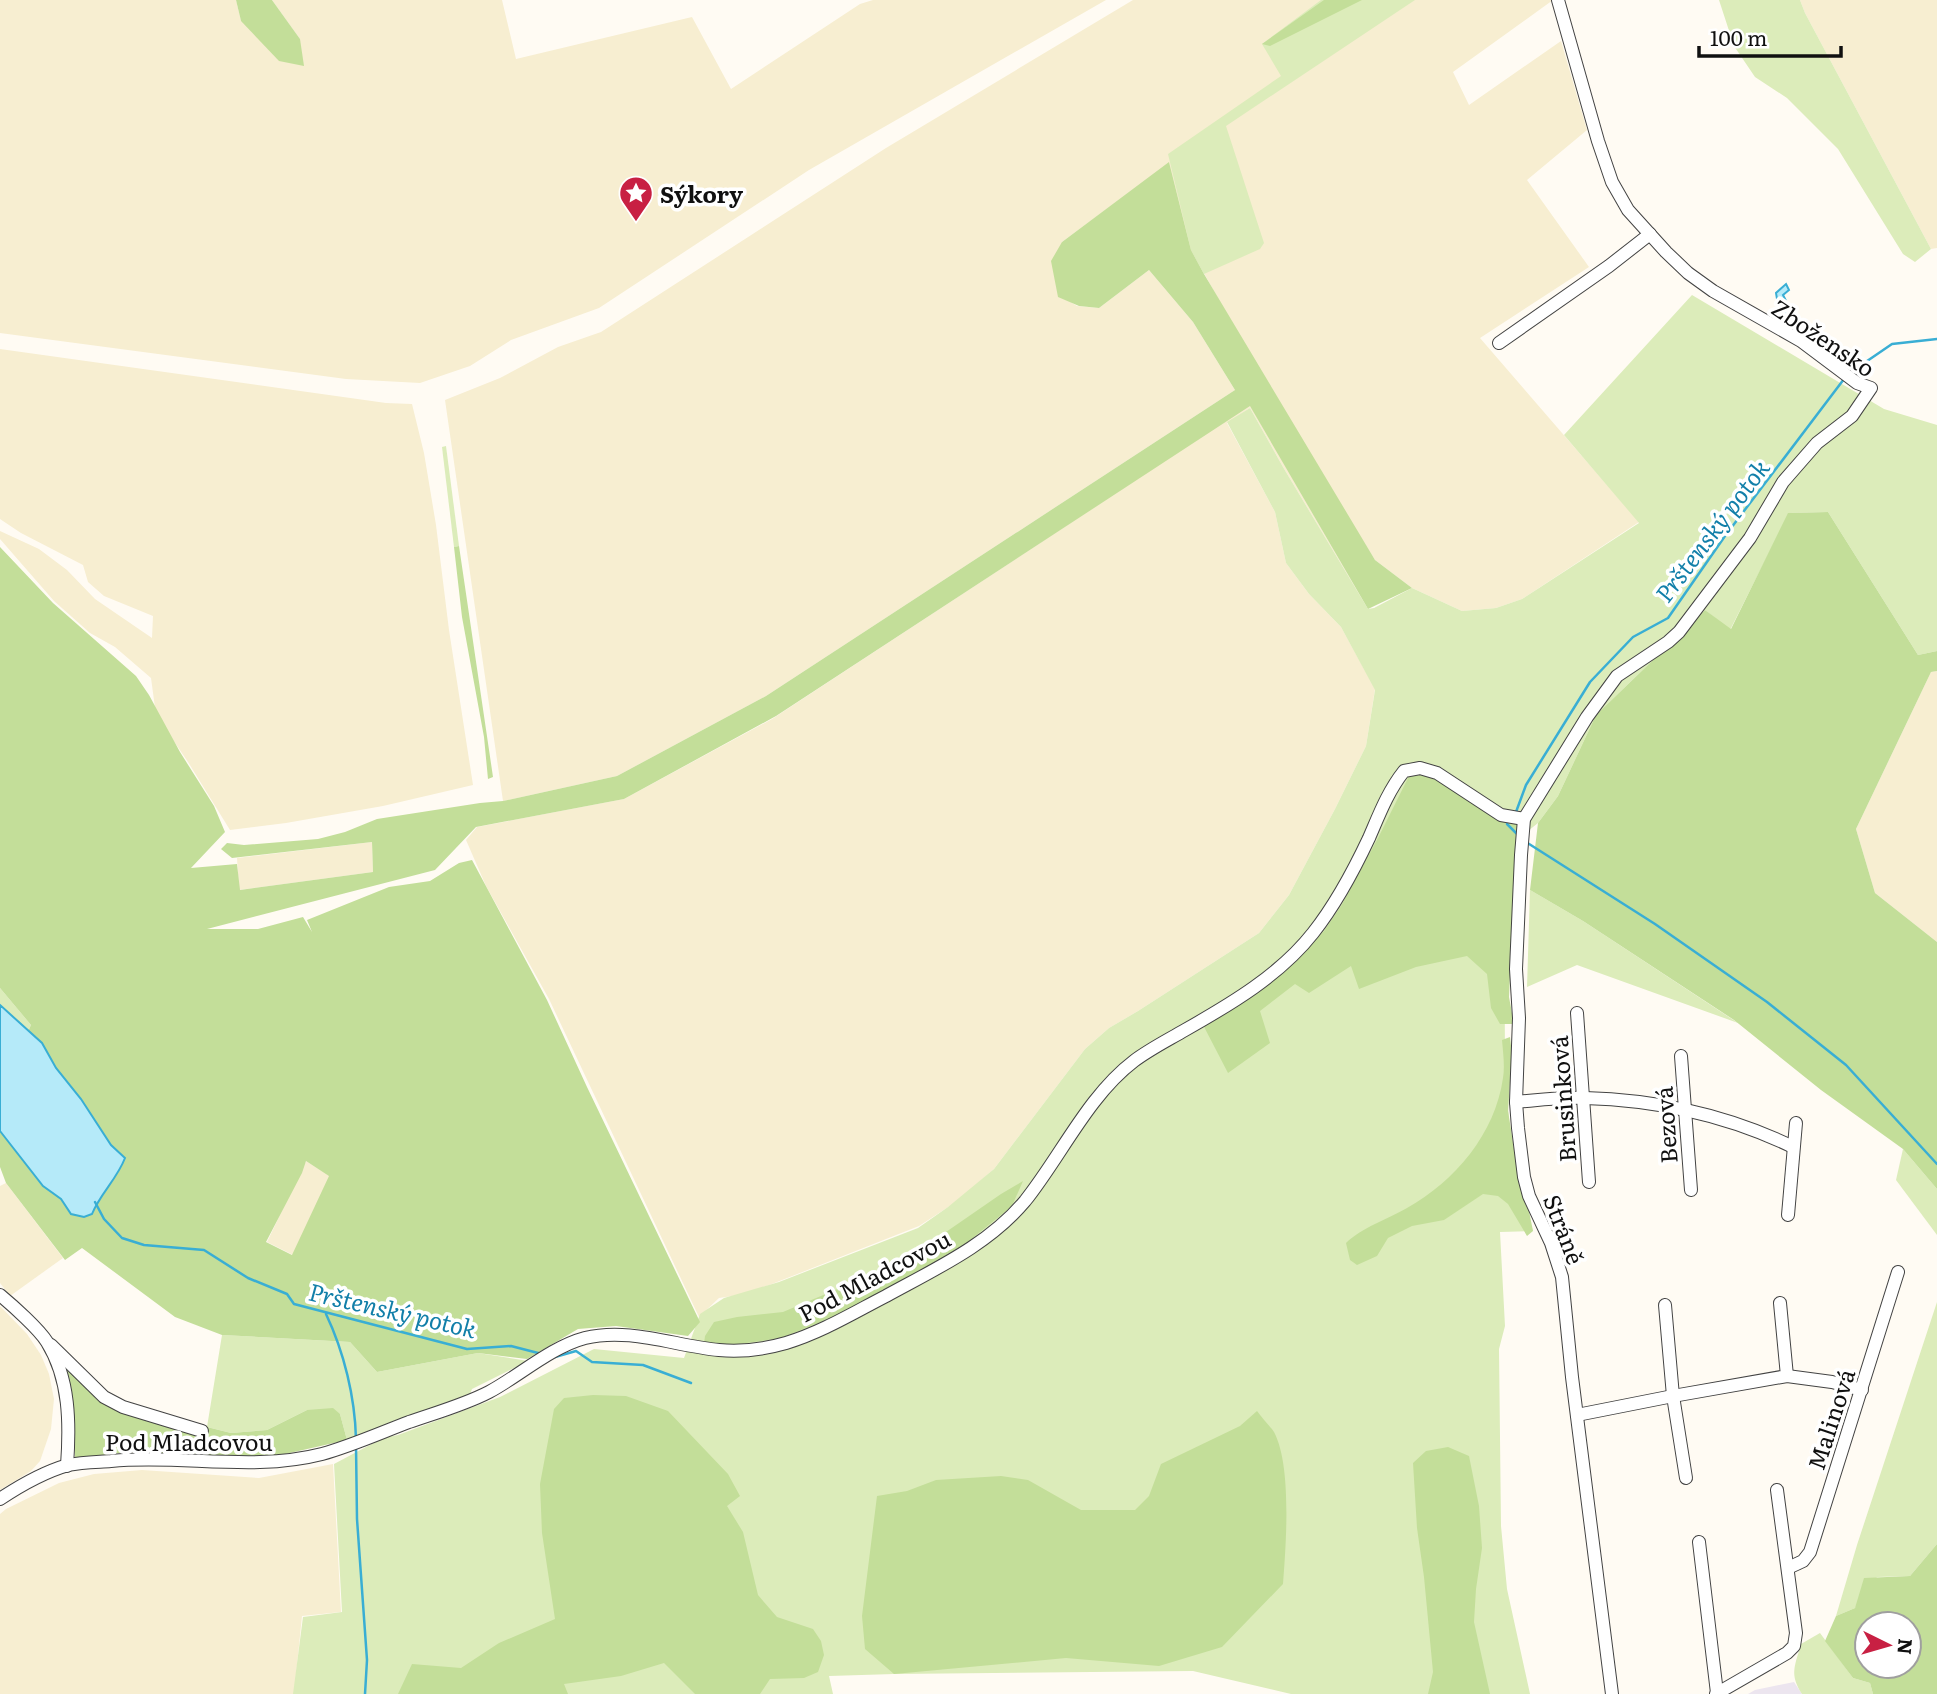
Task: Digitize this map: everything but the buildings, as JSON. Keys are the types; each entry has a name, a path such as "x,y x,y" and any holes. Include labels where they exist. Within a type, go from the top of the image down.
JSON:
{"street":[{"name":"Zbožensko","path":"1524,820 1604,693 1618,676 1679,632 1750,538 1783,482 1817,443 1852,416 1871,388 1857,383 1801,341 1713,291 1688,273 1628,210 1612,183 1598,141 1558,0"},
{"path":"1499,343 1650,234"},
{"name":"Pod Mladcovou","path":"0,1499 41,1476 67,1466 135,1458 254,1464 326,1453 484,1395 579,1339 618,1335 721,1350 772,1347 832,1325 954,1260 996,1230 1023,1203 1118,1075 1135,1061 1246,992 1276,970 1310,937 1338,900 1394,782 1404,771 1420,768 1437,773 1500,815 1524,820"},
{"name":"Stráně","path":"1524,820 1516,956 1519,1018 1516,1102 1521,1155 1529,1196 1551,1243 1562,1277 1612,1694"},
{"name":"Brusinková","path":"1577,1013 1589,1182"},
{"name":"Bezová","path":"1681,1056 1690,1190"},
{"path":"1516,1102 1583,1098 1685,1108 1744,1126 1793,1147"},
{"path":"1788,1215 1796,1123"},
{"name":"Malinová","path":"1788,1567 1803,1561 1810,1552 1898,1272"},
{"path":"0,1295 104,1397 123,1407 202,1431"},
{"path":"1780,1303 1787,1376"},
{"path":"1665,1305 1686,1478"},
{"path":"46,1340 62,1378 66,1396 69,1424 67,1466"},
{"path":"1577,1415 1787,1376 1832,1382 1862,1390"},
{"path":"1699,1542 1716,1694 1794,1646 1796,1633 1777,1490"}],"shaded area":[{"path":"0,0 236,0 241,21 300,39 272,0 502,0 516,59 692,17 731,89 860,4 873,0 1106,0 809,170 599,308 511,340 470,366 420,383 346,379 0,333"},
{"path":"1133,0 1553,0 1453,72 1469,105 1561,41 1587,130 1527,180 1589,267 1480,338 1639,522 1522,599 1496,608 1462,611 1412,588 1375,560 1273,397 1191,250 1169,163 1062,242 1064,298 1077,306 1099,308 1149,270 1193,322 1235,390 766,696 617,776 503,801 445,400 500,378 558,347 601,332 886,148"},
{"path":"1800,0 1937,0 1937,248 1931,249"},
{"path":"0,349 386,403 412,404 424,453 436,525 473,785 383,806 230,830 156,715 151,678 115,647 90,633 54,601 0,539 0,531 39,549 67,570 95,599 152,638 153,616 104,596 88,582 83,565 0,519"},
{"path":"1250,405 1368,609 1250,408 1227,423 1275,512 1286,563 1309,594 1341,627 1375,689 1366,746 1289,895 1259,933 1109,1028 1085,1049 994,1169 956,1202 919,1226 772,1284 740,1295 719,1298 699,1317 549,999 486,886 466,840 477,827 624,799 772,719"},
{"path":"1937,671 1937,942 1875,893 1856,829 1931,672"},
{"path":"372,842 373,872 239,890 237,858"},
{"path":"306,1161 330,1176 293,1255 267,1242"},
{"path":"6,1183 63,1258 10,1296 0,1283 0,1186"},
{"path":"0,1306 27,1334 41,1355 49,1374 54,1399 51,1429 40,1461 31,1471 0,1490"},
{"path":"333,1464 341,1612 302,1616 294,1694 0,1694 0,1514 6,1509 59,1483 94,1474 142,1470 259,1478"},
{"path":"1794,1682 1802,1694 1748,1694 1755,1690"}],"green space":[{"path":"236,0 272,0 300,39 304,66 279,61 241,21"},
{"path":"1321,0 1415,0 1226,126 1264,243 1260,249 1204,274 1191,250 1168,154 1281,76 1262,44"},
{"path":"1324,0 1362,0 1270,46 1262,44"},
{"path":"1719,0 1800,0 1931,249 1915,262 1903,254 1838,149 1787,98 1755,77 1734,46"},
{"path":"1169,162 1191,250 1204,274 1375,560 1412,588 1368,609 1250,406 776,716 624,799 476,827 435,870 207,929 258,929 303,917 312,932 307,920 389,887 430,881 459,863 472,860 547,1000 700,1322 688,1336 616,1326 578,1329 527,1359 478,1353 377,1372 350,1342 222,1335 175,1317 82,1248 65,1260 6,1183 0,1167 0,1090 31,1025 0,988 0,547 53,603 136,676 149,695 214,806 225,832 191,868 237,864 240,890 373,872 372,842 232,858 221,849 227,843 244,845 318,839 377,819 503,801 617,776 766,696 1235,390 1193,322 1149,270 1099,308 1079,306 1058,297 1051,261 1062,242","holes":["306,1161 329,1176 292,1255 266,1242"]},
{"path":"1692,295 1884,409 1937,425 1937,651 1918,655 1828,512 1789,513 1730,630 1705,610 1596,715 1558,796 1538,823 1512,844 1505,990 1507,1089 1511,1137 1520,1185 1533,1231 1500,1232 1505,1326 1499,1349 1501,1526 1507,1589 1530,1694 1291,1694 1193,1671 829,1676 833,1694 293,1694 303,1617 342,1612 334,1464 383,1438 398,1435 500,1397 594,1349 684,1358 700,1314 724,1298 779,1282 918,1228 994,1169 1085,1049 1109,1028 1259,933 1289,895 1366,746 1375,690 1341,627 1309,594 1286,563 1275,512 1227,422 1250,408 1368,609 1412,588 1462,611 1496,608 1522,599 1639,523 1564,435"},
{"path":"446,446 459,546 454,547 442,447"},
{"path":"1828,512 1918,655 1937,651 1937,671 1931,672 1856,829 1875,893 1937,942 1937,1189 1903,1149 1821,1090 1734,1020 1583,921 1530,890 1538,823 1558,796 1596,715 1705,610 1731,629 1788,513"},
{"path":"459,546 493,777 488,779 484,737 462,617 454,547"},
{"path":"1429,775 1496,819 1517,824 1509,997 1514,1024 1500,1024 1491,1008 1487,974 1467,956 1416,967 1359,989 1351,966 1309,993 1295,984 1260,1011 1270,1043 1228,1073 1201,1021 1273,979 1324,931 1341,906 1409,776"},
{"path":"1530,890 1583,921 1738,1023 1577,965 1527,987"},
{"path":"0,988 31,1025 0,1090"},
{"path":"1510,1037 1512,1054 1508,1111 1519,1180 1533,1231 1527,1236 1508,1204 1498,1196 1483,1194 1444,1220 1412,1226 1388,1238 1377,1256 1357,1265 1350,1260 1346,1243 1367,1228 1425,1197 1456,1170 1482,1137 1499,1099 1504,1064 1502,1040"},
{"path":"1903,1149 1937,1189 1937,1235 1896,1180"},
{"path":"1023,1181 1012,1206 958,1250 865,1304 781,1338 725,1346 704,1344 705,1336 714,1322 783,1312 904,1261"},
{"path":"1937,1302 1937,1544 1910,1576 1877,1577 1855,1608 1836,1616 1857,1545"},
{"path":"222,1335 350,1342 377,1372 478,1353 528,1361 472,1389 470,1394 347,1440 340,1414 307,1410 267,1430 231,1433 207,1427"},
{"path":"60,1358 97,1399 142,1419 201,1434 207,1427 231,1433 267,1430 307,1410 333,1408 340,1414 347,1440 272,1457 128,1452 75,1458 73,1403"},
{"path":"626,1396 668,1411 728,1474 740,1496 727,1506 743,1532 758,1595 777,1617 813,1629 821,1641 824,1655 818,1672 804,1678 770,1679 760,1694 695,1694 664,1663 621,1676 564,1684 568,1694 398,1694 412,1664 461,1668 499,1643 555,1619 542,1533 540,1484 554,1409 564,1398"},
{"path":"1257,1411 1274,1432 1283,1465 1286,1506 1283,1584 1222,1647 1159,1666 1066,1658 894,1674 865,1649 862,1616 877,1496 907,1491 936,1480 1001,1476 1028,1480 1081,1510 1135,1510 1149,1496 1161,1464 1240,1426"},
{"path":"1448,1447 1469,1456 1479,1506 1482,1548 1474,1622 1490,1694 1428,1694 1433,1672 1417,1528 1413,1463 1426,1451"},
{"path":"1937,1544 1937,1694 1873,1694 1870,1683 1860,1680 1923,1680 1923,1610 1853,1610 1853,1678 1825,1641 1836,1616 1855,1608 1864,1578 1910,1576"},
{"path":"1820,1633 1853,1680 1870,1683 1873,1694 1802,1694 1794,1675 1801,1644"}],"water":[{"path":"1786,284 1789,290 1783,295 1794,316 1791,322 1787,323 1780,317 1776,293"},
{"path":"0,1005 42,1043 56,1068 81,1099 111,1145 125,1158 92,1214 84,1217 71,1214 61,1199 43,1186 0,1131"}],"waterway":[{"name":"Prštenský potok","path":"1851,372 1892,344 1937,339"},
{"name":"Prštenský potok","path":"1516,812 1526,785 1590,682 1633,637 1668,618 1725,536 1844,379"},
{"path":"1507,824 1518,835"},
{"path":"1526,842 1655,924 1767,1002 1846,1065 1937,1164"},
{"name":"Prštenský potok","path":"95,1202 104,1219 122,1238 144,1245 204,1250 248,1278 287,1294 294,1304 467,1349 511,1346 542,1354"},
{"path":"326,1314 347,1375 356,1439"},
{"name":"Prštenský potok","path":"555,1357 576,1351 592,1362 643,1365 691,1383"},
{"path":"356,1446 357,1519 367,1660 365,1694"}],"place":[{"name":"Sýkory","path":"636,223"}]}
